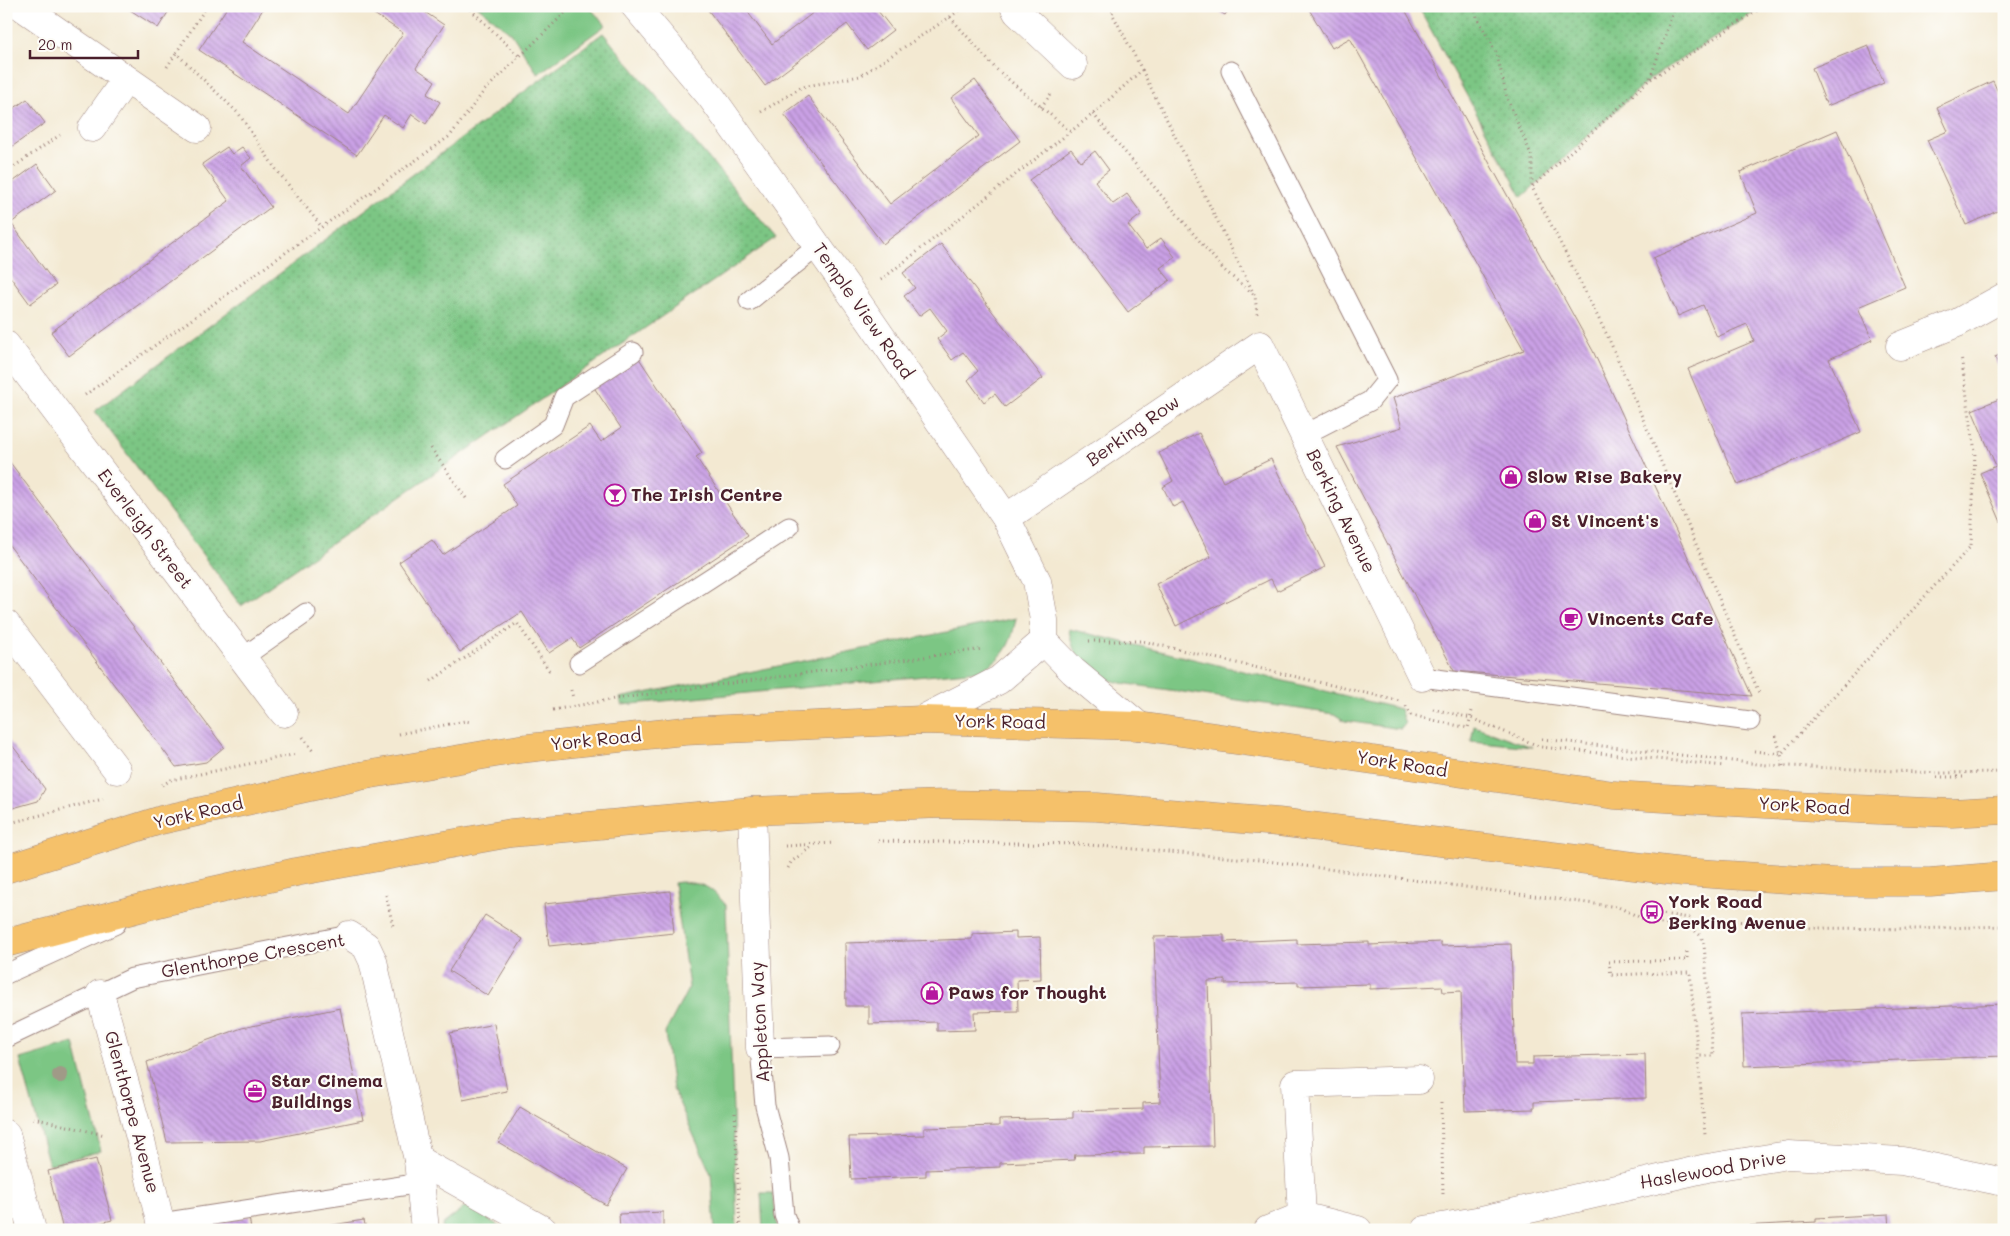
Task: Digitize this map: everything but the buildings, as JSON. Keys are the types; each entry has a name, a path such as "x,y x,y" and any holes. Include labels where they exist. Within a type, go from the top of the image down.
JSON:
{"highway":[{"name":"York Road","path":"6,869 161,820 360,776 519,749 684,731 921,720 1139,726 1614,795 1842,809 1952,813 2004,810"},
{"path":"6,943 167,901 296,872 511,833 752,811 944,804 1097,807 1278,822 1683,872 1833,882 1930,882 2004,876"}],"street":[{"path":"21,6 198,128"},
{"name":"Temple View Road","path":"635,6 712,98 856,300 1006,518 1038,581 1044,620 1044,641"},
{"path":"1014,6 1016,12 1073,65"},
{"path":"92,128 126,79"},
{"path":"1900,346 1957,323 2004,297"},
{"name":"Everleigh Street","path":"6,345 284,713"},
{"name":"Berking Avenue","path":"1260,345 1422,677"},
{"name":"Berking Row","path":"1006,518 1260,345"},
{"path":"6,624 118,770"},
{"path":"921,720 999,680 1044,641 1074,671 1139,726"},
{"name":"Appleton Way","path":"752,811 760,1048"},
{"name":"Glenthorpe Crescent","path":"349,935 366,946 374,961 420,1172 425,1230"},
{"name":"Glenthorpe Avenue","path":"100,994 142,1145 162,1226"},
{"path":"1302,1216 1295,1084 1419,1080"},
{"path":"6,1134 32,1230"},
{"name":"Haslewood Drive","path":"1435,1229 1707,1168 1788,1154 1902,1161 2004,1182"},
{"path":"420,1172 542,1230"},
{"path":"1268,1230 1302,1216 1358,1230"}],"lane":[{"path":"1230,72 1387,380 1370,401 1304,435"},
{"path":"749,301 818,246"},
{"path":"505,459 553,425 564,397 632,352"},
{"path":"579,663 789,527"},
{"path":"242,658 306,613"},
{"path":"1422,677 1750,721"},
{"path":"6,974 167,901"},
{"name":"Glenthorpe Crescent","path":"6,1038 132,978 349,935"},
{"path":"760,1048 830,1046"},
{"name":"Appleton Way","path":"760,1048 765,1106 779,1158 784,1215 790,1230"},
{"path":"162,1226 420,1172"}],"path":[{"path":"207,6 176,53 239,114 275,168 321,226"},
{"path":"467,6 519,56"},
{"path":"58,414 450,136 484,91 572,6"},
{"path":"734,129 802,87 860,76 965,6"},
{"path":"1117,6 1112,13 1255,296 1260,345"},
{"path":"1475,6 1477,16 1497,54 1508,98 1532,156 1532,188 1609,339 1761,696"},
{"path":"1650,80 1675,6"},
{"path":"1532,188 1650,80 1764,6"},
{"path":"950,17 996,68 1071,132"},
{"path":"856,300 1071,132 1142,70"},
{"path":"1093,114 1224,270 1255,296"},
{"path":"6,172 59,135 92,128"},
{"path":"1781,754 1971,546 1975,452 1957,323"},
{"path":"431,448 468,501"},
{"path":"431,681 517,623 549,670 558,670"},
{"path":"1410,715 1468,728 1473,709"},
{"path":"1775,731 1783,766"},
{"path":"1542,739 1783,766 1940,773 2004,772"},
{"path":"155,786 171,780"},
{"path":"6,824 113,796"},
{"path":"874,842 1078,844 1259,860 1618,908 1652,923 1672,925 1714,919 1812,928 1916,929 2004,926"},
{"path":"814,845 839,843"},
{"path":"1649,912 1689,918 1694,930 1701,936 1704,944 1713,1056 1698,1056"},
{"path":"1687,952 1687,960 1609,962 1611,975 1690,972 1707,1168"},
{"path":"1419,1080 1440,1079 1435,1229"},
{"path":"26,1116 142,1145"}],"green space":[{"path":"477,6 588,6 606,25 538,74 511,33"},
{"path":"1418,6 1764,6 1650,79 1522,197"},
{"path":"603,33 776,238 241,606 95,411"},
{"path":"1016,618 1012,636 1005,650 994,662 978,671 622,705 620,698"},
{"path":"1069,629 1400,709 1405,724 1401,729 1345,721 1334,714 1110,680 1092,672 1079,659 1071,641"},
{"path":"1474,726 1532,747 1471,741"},
{"path":"681,882 706,887 726,905 737,1230 715,1230 711,1174 673,1089 665,1033 689,987 674,883"},
{"path":"74,1043 101,1151 49,1165 20,1059"},
{"path":"761,1193 773,1193 778,1230 763,1230"},
{"path":"466,1206 506,1230 443,1230 442,1225"}],"place":[{"name":"Slow Rise Bakery","path":"1511,477"},
{"name":"The Irish Centre","path":"615,495"},
{"name":"St Vincent's","path":"1535,521"},
{"name":"Vincents Cafe","path":"1571,619"},
{"name":"York Road Berking Avenue","path":"1652,912"},
{"name":"Paws for Thought","path":"932,993"},
{"name":"Star Cinema Buildings","path":"255,1091"}]}
